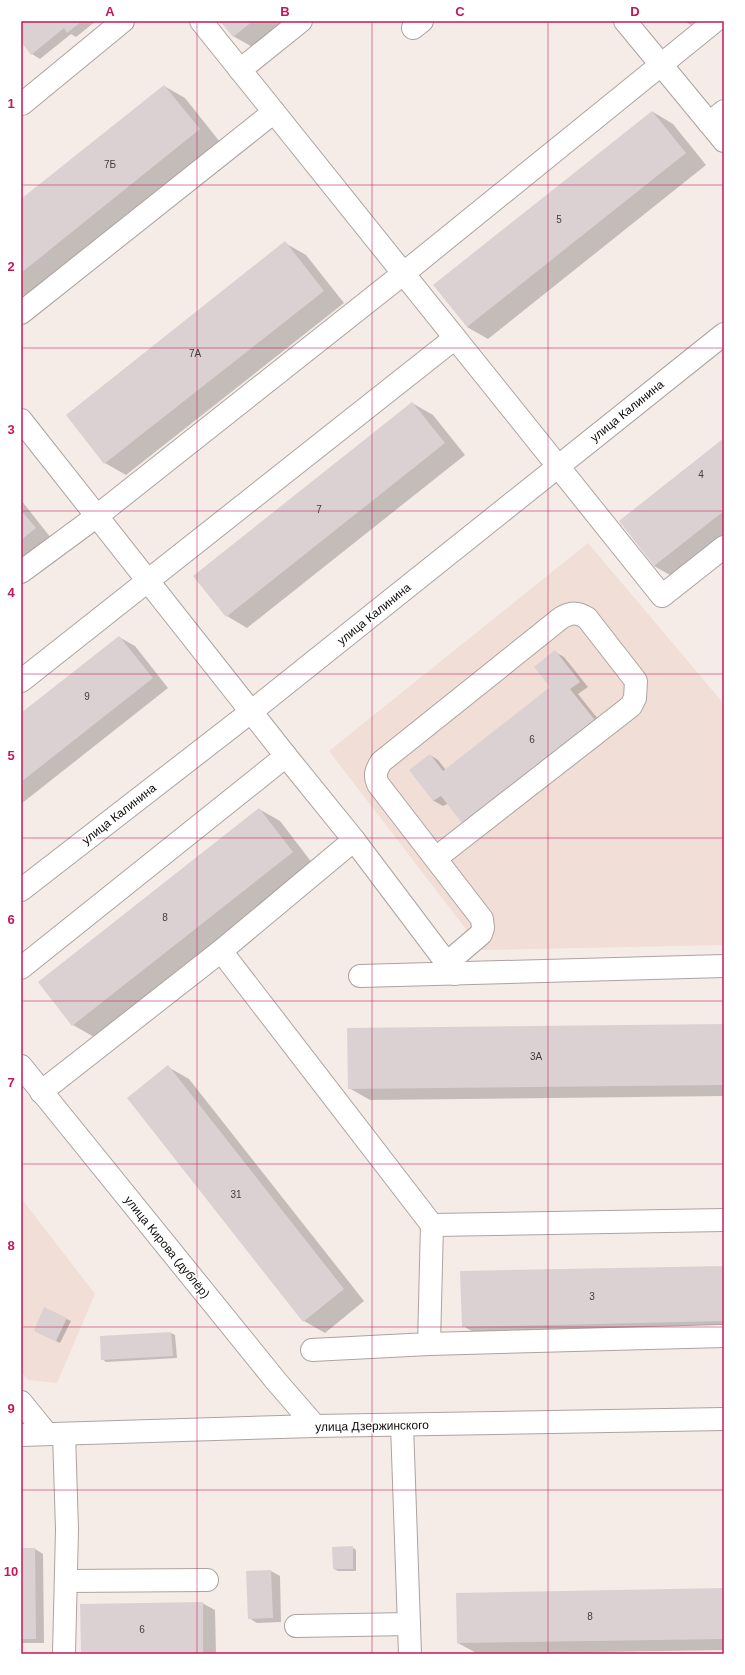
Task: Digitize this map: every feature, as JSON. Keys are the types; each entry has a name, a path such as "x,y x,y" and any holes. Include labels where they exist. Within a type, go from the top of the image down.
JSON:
{"street":[{"path":"22,104 123,21"},
{"path":"201,21 662,596 724,547"},
{"path":"240,70 301,21"},
{"path":"625,21 660,65 717,117 724,140"},
{"path":"21,572 97,516 404,273 715,21"},
{"path":"21,312 274,112"},
{"name":"улица Калинина","path":"21,890 252,711 724,334"},
{"path":"21,682 455,338"},
{"path":"21,420 354,840 451,969"},
{"path":"436,858 631,706 635,698 636,681 587,618 578,613 569,613 561,618 381,762 376,770 375,777 378,784 482,919 483,928 481,934 451,969"},
{"path":"21,968 286,756"},
{"path":"41,1092 221,951 354,840"},
{"path":"221,951 432,1225 430,1344"},
{"path":"360,976 451,969 724,966"},
{"name":"улица Кирова (дублёр)","path":"21,1066 276,1381 315,1426"},
{"path":"432,1225 724,1220"},
{"path":"312,1350 430,1344 724,1336"},
{"path":"21,1402 56,1434 67,1529 64,1654"},
{"name":"улица Дзержинского","path":"21,1435 315,1426 724,1419"},
{"path":"402,1425 410,1654"},
{"path":"66,1581 207,1580"},
{"path":"296,1626 409,1624"}],"shaded area":[{"path":"588,543 724,704 724,945 482,950 329,751"},
{"path":"21,1198 95,1294 57,1383 28,1380 21,1371"}],"building":[{"path":"21,21 82,21 67,33 64,28 31,55 21,42"},
{"path":"220,21 253,21 233,37"},
{"path":"164,85 200,129 21,273 21,199"},
{"path":"652,111 686,153 467,327 433,285"},
{"path":"285,241 324,291 104,464 66,415"},
{"path":"412,402 445,443 226,617 193,576"},
{"path":"724,438 724,511 654,566 619,521"},
{"path":"21,510 36,528 21,540"},
{"path":"119,636 153,678 21,782 21,713"},
{"path":"555,650 580,682 570,689 598,724 465,827 441,796 433,801 409,770 430,754 443,771 550,687 534,667"},
{"path":"259,808 293,852 72,1026 38,982"},
{"path":"724,1024 724,1085 348,1089 347,1028"},
{"path":"168,1065 344,1289 303,1322 127,1098"},
{"path":"724,1266 724,1321 462,1327 460,1271"},
{"path":"44,1307 67,1318 56,1341 34,1331"},
{"path":"171,1332 173,1356 101,1360 100,1336"},
{"path":"353,1546 353,1569 333,1569 332,1547"},
{"path":"21,1548 35,1548 36,1639 21,1639"},
{"path":"271,1570 273,1618 248,1619 246,1571"},
{"path":"724,1588 724,1639 457,1643 456,1593"},
{"path":"203,1602 203,1654 81,1654 80,1604"}]}
